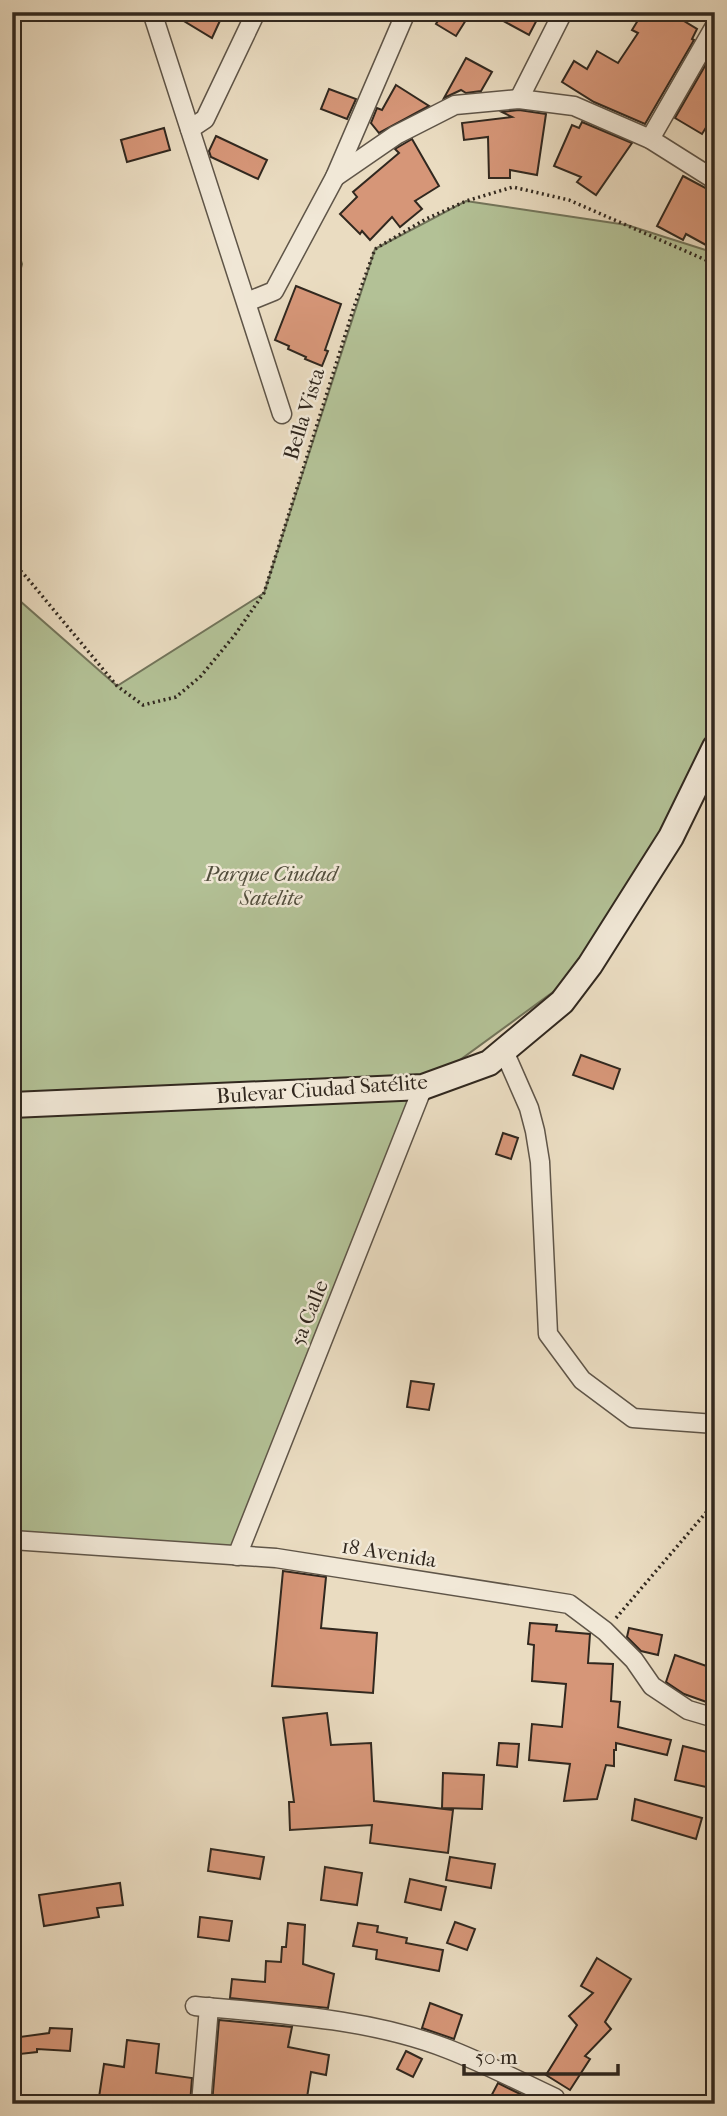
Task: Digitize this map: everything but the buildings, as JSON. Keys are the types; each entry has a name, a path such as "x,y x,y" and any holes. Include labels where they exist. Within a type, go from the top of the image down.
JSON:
{"street":[{"path":"152,12 282,414"},
{"path":"190,129 205,119 256,12"},
{"path":"247,302 274,291 335,177 406,12"},
{"path":"519,99 563,12"},
{"path":"650,139 715,26"},
{"path":"335,177 396,135 455,105 519,99 574,106 650,139 715,180"},
{"name":"Bulevar Ciudad Satélite","path":"12,1105 423,1087 489,1063 562,1002 590,965 671,837 715,747"},
{"path":"504,1051 536,1131 540,1162 548,1334 582,1380 633,1418 715,1424"},
{"name":"5a Calle","path":"237,1556 423,1087"},
{"name":"18 Avenida","path":"12,1539 276,1558 569,1604 605,1631 634,1660 652,1686 688,1710 715,1718"},
{"path":"201,2104 202,2007 378,2029 447,2048 555,2098"}],"path":[{"name":"Bella Vista","path":"12,564 23,573 117,686 143,705 176,697 201,676 234,636 264,593 350,320 375,250 426,219 466,201 513,187 569,200 715,264"},
{"path":"605,1631 715,1502"}],"green space":[{"name":"Parque Ciudad Satelite","path":"466,201 627,225 715,253 715,746 590,965 423,1087 237,1556 12,1531 12,594 117,686 264,593 375,249"},
{"path":"12,233 22,264 12,303"}]}
